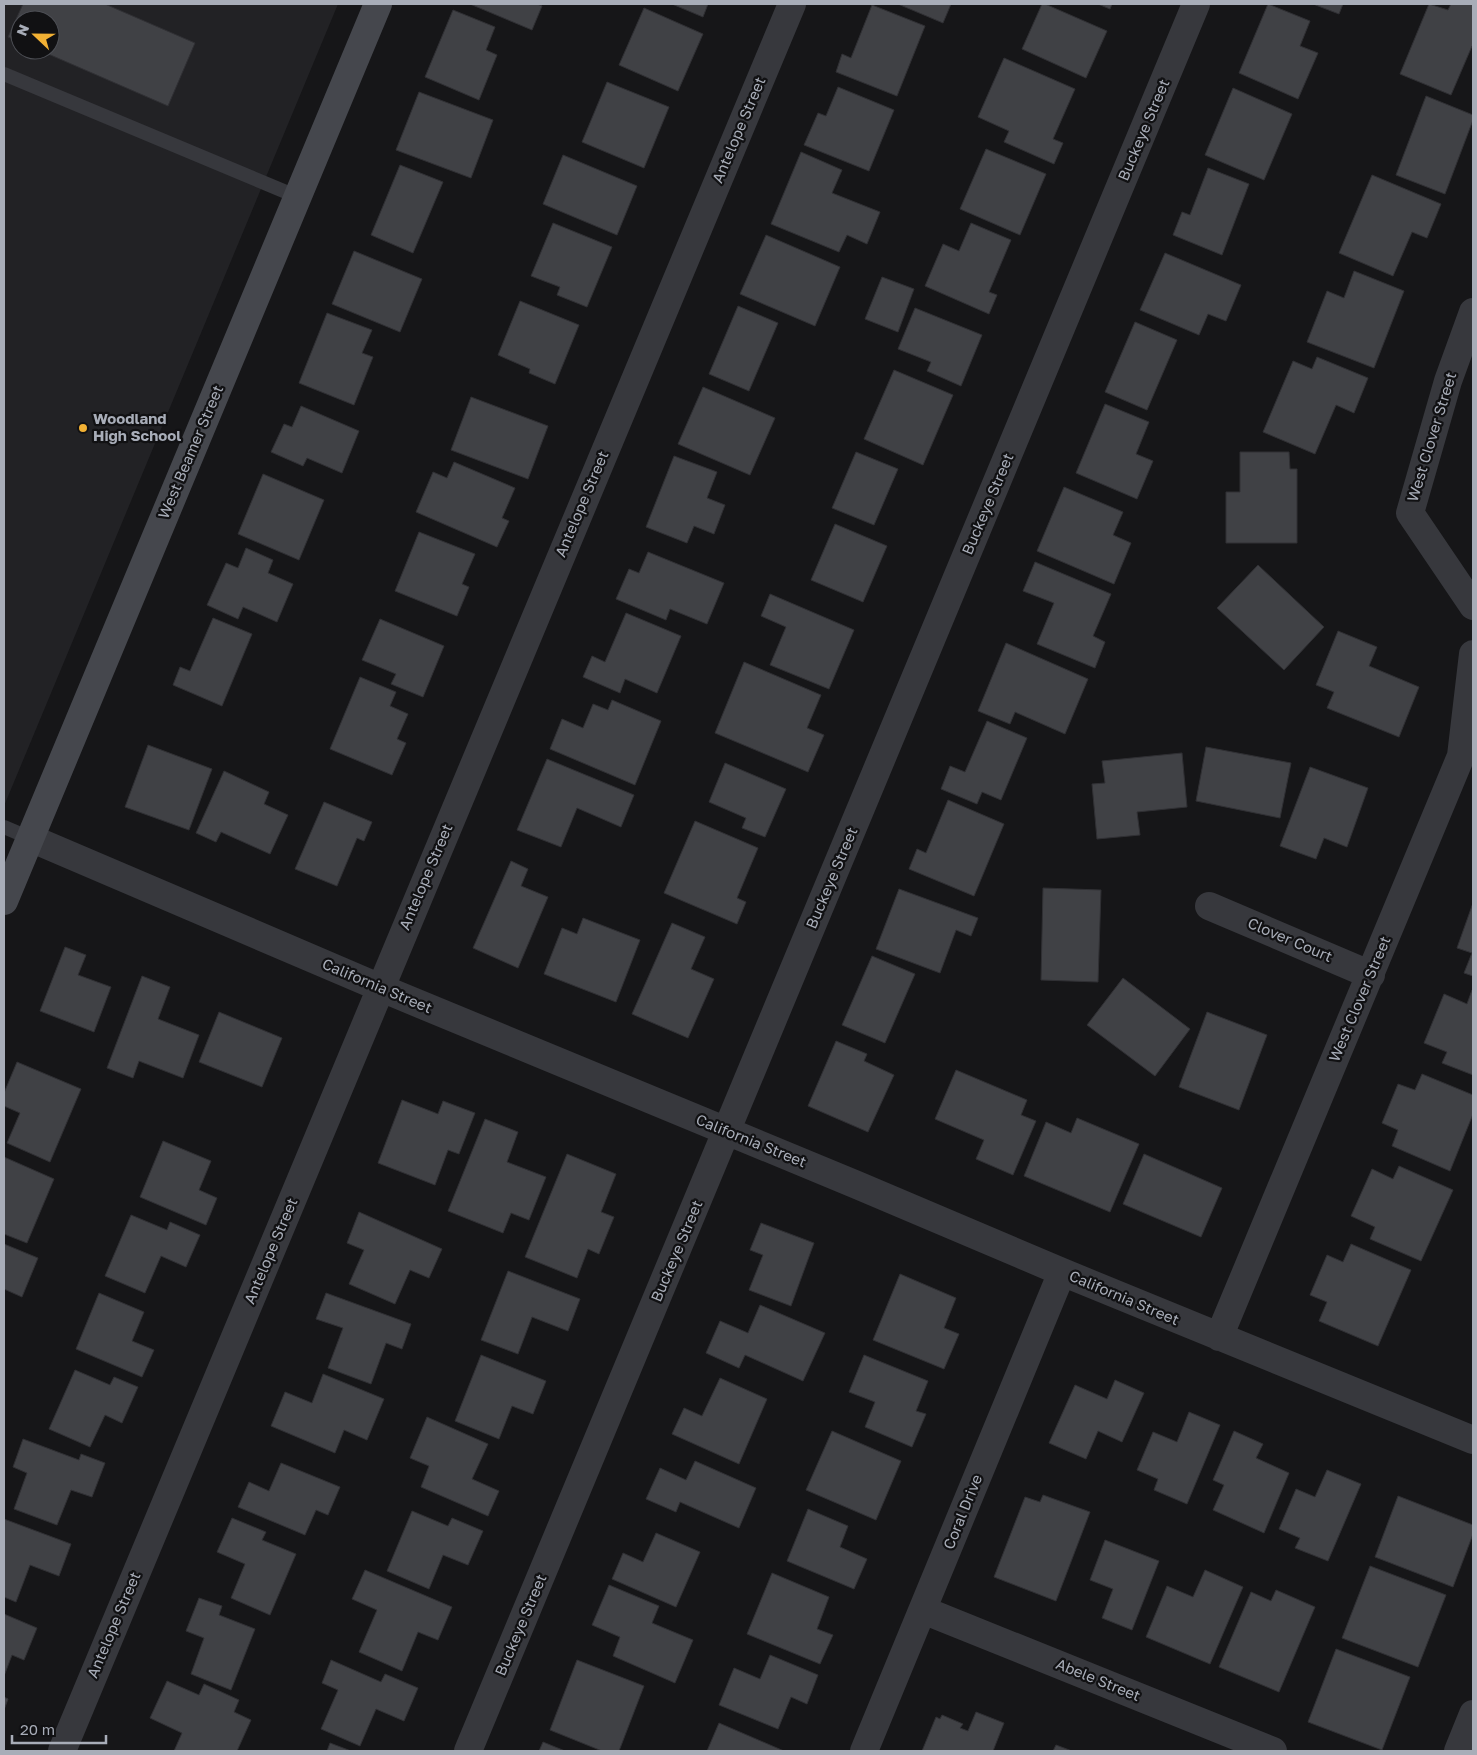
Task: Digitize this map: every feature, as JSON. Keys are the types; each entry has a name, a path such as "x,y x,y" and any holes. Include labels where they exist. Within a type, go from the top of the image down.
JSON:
{"street":[{"name":"West Beamer Street","path":"4,900 378,4"},
{"name":"Antelope Street","path":"62,1751 792,4"},
{"name":"Buckeye Street","path":"468,1751 1196,4"},
{"name":"West Clover Street","path":"1473,312 1448,381 1410,513 1473,606"},
{"name":"West Clover Street","path":"1218,1337 1461,756 1473,654"},
{"name":"California Street","path":"30,838 381,988 1218,1337 1473,1440"},
{"name":"Clover Court","path":"1209,906 1371,975"},
{"name":"Coral Drive","path":"864,1751 1062,1272"},
{"name":"Abele Street","path":"923,1610 1273,1751"},
{"path":"1458,1751 1473,1714"}],"lane":[{"path":"4,74 298,197"},
{"path":"4,827 30,838"}],"shaded area":[{"name":"Woodland High School","path":"4,4 338,4 4,806"}],"building":[{"path":"23,4 105,4 195,43 168,106 60,59 60,10 20,10"},
{"path":"470,4 537,4 542,6 532,30"},
{"path":"672,4 708,4 703,17"},
{"path":"898,4 951,4 943,23"},
{"path":"1042,4 1107,31 1086,78 1022,49"},
{"path":"1098,4 1112,4 1110,9"},
{"path":"1268,4 1310,21 1300,46 1318,53 1298,99 1239,73"},
{"path":"1313,4 1343,4 1339,14"},
{"path":"1429,4 1448,10 1451,4 1473,4 1473,47 1451,95 1400,74"},
{"path":"872,5 925,26 897,96 836,72 842,54 851,58"},
{"path":"644,8 703,34 678,91 619,65"},
{"path":"453,10 495,27 486,50 497,55 479,100 425,77"},
{"path":"1004,58 1075,89 1053,139 1063,143 1054,164 1004,142 1009,131 978,117"},
{"path":"607,82 669,107 644,168 582,142"},
{"path":"838,87 894,110 869,171 804,145 818,113 826,116"},
{"path":"1233,88 1292,114 1264,180 1205,155"},
{"path":"419,92 493,120 471,178 396,150"},
{"path":"1426,96 1473,115 1473,120 1445,194 1396,175"},
{"path":"986,149 1046,174 1020,235 960,209"},
{"path":"801,152 842,170 832,193 880,212 867,244 847,235 839,252 771,224"},
{"path":"563,155 637,186 617,235 543,204"},
{"path":"400,165 443,182 413,253 371,235"},
{"path":"1208,168 1249,184 1222,255 1173,235 1182,212 1190,215"},
{"path":"1372,175 1441,204 1427,238 1412,232 1393,276 1339,253"},
{"path":"553,223 612,247 587,307 557,295 560,287 531,276"},
{"path":"971,223 1011,240 989,292 997,295 989,314 925,286 943,244 959,251"},
{"path":"766,235 840,267 815,326 740,294"},
{"path":"354,251 422,279 400,332 332,304"},
{"path":"1165,253 1241,285 1226,321 1208,314 1199,335 1140,310"},
{"path":"1354,271 1404,291 1374,368 1307,342 1327,291 1344,298"},
{"path":"882,277 914,289 898,332 865,319"},
{"path":"520,301 579,325 555,384 529,373 530,369 498,355"},
{"path":"738,306 778,323 749,391 709,374"},
{"path":"915,308 982,335 961,386 927,371 931,362 898,349"},
{"path":"327,313 372,330 362,353 373,357 354,405 299,383"},
{"path":"1135,322 1177,340 1147,410 1105,392"},
{"path":"1317,357 1368,378 1354,413 1336,405 1315,454 1263,432 1293,361 1312,369"},
{"path":"894,370 953,395 923,465 864,439"},
{"path":"703,387 775,418 750,475 678,444"},
{"path":"471,397 548,426 528,479 451,450"},
{"path":"1105,404 1149,422 1136,454 1153,461 1137,499 1076,473"},
{"path":"301,406 359,431 342,473 307,458 303,466 271,452 284,424 292,427"},
{"path":"856,452 898,469 874,525 832,508"},
{"path":"1240,452 1289,452 1290,469 1297,469 1297,543 1226,543 1226,492 1240,492"},
{"path":"674,456 717,472 707,498 725,505 714,534 694,526 687,543 646,527"},
{"path":"454,462 515,488 502,518 509,521 497,547 416,512 433,472 447,478"},
{"path":"263,474 324,500 299,560 238,534"},
{"path":"1064,487 1123,512 1113,535 1131,543 1114,584 1037,551"},
{"path":"835,524 887,546 863,602 811,580"},
{"path":"419,532 475,554 462,584 469,587 457,616 395,591"},
{"path":"246,548 273,560 268,573 293,584 277,622 243,607 238,619 207,605 226,563 238,568"},
{"path":"648,552 724,583 707,624 670,609 666,620 616,599 629,569 639,573"},
{"path":"1035,562 1111,594 1093,636 1105,642 1095,668 1037,644 1054,603 1023,591"},
{"path":"1258,565 1324,627 1284,670 1217,608"},
{"path":"770,594 854,630 829,689 770,665 786,627 761,616"},
{"path":"626,613 681,636 657,693 625,679 620,693 583,677 592,656 605,662"},
{"path":"213,618 252,634 222,706 173,685 180,667 190,671"},
{"path":"380,619 444,646 423,697 391,684 396,674 362,660"},
{"path":"1338,631 1377,647 1369,666 1419,687 1399,737 1327,708 1334,692 1316,685"},
{"path":"1006,643 1088,679 1065,734 1015,712 1010,724 978,711"},
{"path":"744,662 821,695 807,728 824,735 808,772 715,733"},
{"path":"360,677 396,692 390,706 408,714 397,739 406,743 392,775 330,749"},
{"path":"612,700 661,721 635,785 550,749 562,719 583,728 593,704 608,710"},
{"path":"987,721 1027,738 1001,800 982,792 977,804 941,789 950,766 965,772"},
{"path":"148,745 212,769 189,830 125,807"},
{"path":"1206,747 1291,763 1280,818 1196,801"},
{"path":"1182,753 1187,807 1137,812 1140,835 1097,839 1092,784 1105,783 1102,761"},
{"path":"547,759 634,795 621,827 577,808 561,847 517,830"},
{"path":"725,763 786,789 765,837 742,828 746,818 709,802"},
{"path":"1310,767 1368,788 1347,847 1324,838 1316,859 1280,846"},
{"path":"224,771 269,792 264,804 288,815 270,854 221,832 216,842 196,833"},
{"path":"948,800 1004,824 974,896 909,869 917,849 926,853"},
{"path":"324,802 372,822 364,841 357,838 337,886 295,869"},
{"path":"695,821 758,848 737,898 746,902 737,924 664,893"},
{"path":"511,861 528,869 521,886 548,897 518,968 473,948"},
{"path":"1043,888 1101,890 1098,982 1041,980"},
{"path":"899,889 978,918 971,936 956,930 940,973 876,949"},
{"path":"1473,903 1473,976 1464,973 1472,953 1457,948"},
{"path":"583,918 640,940 616,1002 544,974 562,928 577,934"},
{"path":"672,923 705,937 691,969 714,979 688,1038 632,1014"},
{"path":"65,947 86,955 78,975 111,987 94,1032 40,1011"},
{"path":"872,956 915,974 885,1043 842,1025"},
{"path":"142,976 170,987 158,1019 199,1035 183,1078 139,1061 133,1078 107,1068"},
{"path":"1123,978 1190,1029 1155,1076 1087,1025"},
{"path":"1472,990 1473,1075 1442,1063 1447,1052 1424,1043 1444,994 1467,1004"},
{"path":"219,1012 282,1038 262,1087 199,1062"},
{"path":"1207,1012 1267,1035 1239,1110 1179,1087"},
{"path":"836,1041 867,1054 864,1061 894,1075 868,1132 808,1106"},
{"path":"17,1062 81,1089 50,1162 7,1143 20,1113 4,1106 4,1093"},
{"path":"956,1070 1027,1100 1021,1115 1036,1121 1013,1175 976,1159 984,1140 935,1119"},
{"path":"1422,1074 1473,1095 1473,1114 1450,1171 1392,1146 1398,1130 1382,1123 1398,1084 1415,1090"},
{"path":"402,1100 438,1114 443,1101 475,1113 459,1154 448,1150 435,1185 378,1163"},
{"path":"1077,1118 1139,1144 1110,1212 1024,1176 1046,1122 1071,1133"},
{"path":"485,1119 518,1132 507,1162 546,1177 529,1220 511,1213 503,1233 448,1211"},
{"path":"163,1141 211,1161 199,1190 217,1198 206,1225 140,1197"},
{"path":"567,1154 616,1174 601,1212 614,1217 599,1254 588,1249 577,1278 525,1257"},
{"path":"1144,1154 1222,1188 1201,1237 1123,1204"},
{"path":"4,1157 54,1179 27,1243 4,1234"},
{"path":"1399,1166 1453,1190 1421,1261 1370,1239 1375,1227 1351,1216 1372,1169 1393,1179"},
{"path":"359,1212 442,1249 429,1278 410,1270 395,1304 349,1284 364,1250 347,1243"},
{"path":"131,1215 167,1230 170,1222 200,1235 186,1267 161,1256 145,1293 105,1276"},
{"path":"761,1223 814,1243 791,1306 749,1290 763,1255 750,1250"},
{"path":"4,1244 38,1258 22,1297 4,1289"},
{"path":"1351,1244 1411,1270 1378,1346 1319,1321 1327,1302 1310,1295 1327,1255 1343,1262"},
{"path":"508,1271 580,1299 568,1331 532,1317 518,1354 481,1340"},
{"path":"900,1274 956,1298 944,1328 959,1334 944,1369 873,1340"},
{"path":"99,1293 144,1312 132,1341 154,1350 142,1377 76,1349"},
{"path":"326,1293 411,1324 402,1349 386,1343 371,1384 328,1368 343,1328 316,1319"},
{"path":"760,1305 825,1333 803,1381 745,1355 739,1368 706,1353 720,1321 748,1333"},
{"path":"481,1355 546,1381 533,1414 512,1406 499,1439 455,1421"},
{"path":"864,1355 928,1381 916,1411 926,1414 912,1447 865,1427 875,1402 849,1392"},
{"path":"75,1370 110,1385 114,1377 138,1387 122,1423 105,1415 90,1447 49,1429"},
{"path":"323,1374 384,1399 367,1440 344,1430 335,1453 271,1426 285,1392 312,1403"},
{"path":"720,1378 767,1399 739,1464 672,1434 684,1408 702,1416"},
{"path":"1115,1380 1144,1393 1122,1442 1098,1431 1086,1459 1049,1443 1075,1385 1107,1399"},
{"path":"1189,1412 1220,1425 1187,1504 1154,1490 1158,1479 1137,1470 1153,1432 1177,1442"},
{"path":"427,1417 488,1444 472,1479 499,1491 488,1516 421,1487 429,1466 410,1458"},
{"path":"832,1431 901,1461 876,1520 806,1490"},
{"path":"1234,1431 1263,1444 1256,1458 1289,1473 1264,1533 1213,1510 1224,1485 1213,1480"},
{"path":"23,1439 79,1460 81,1454 105,1463 92,1497 71,1490 57,1525 14,1509 27,1473 13,1467"},
{"path":"695,1461 756,1488 739,1528 680,1502 676,1512 646,1499 660,1468 686,1480"},
{"path":"281,1463 340,1487 328,1515 316,1510 305,1535 238,1507 249,1482 269,1491"},
{"path":"1327,1470 1361,1484 1328,1561 1295,1548 1300,1538 1279,1529 1296,1489 1315,1497"},
{"path":"1043,1495 1090,1512 1056,1601 994,1577 1025,1497 1040,1502"},
{"path":"1398,1496 1473,1525 1473,1534 1453,1587 1375,1557"},
{"path":"808,1509 848,1526 840,1547 867,1559 854,1589 787,1561"},
{"path":"412,1511 448,1526 452,1518 483,1531 468,1565 443,1555 429,1589 387,1571"},
{"path":"232,1518 266,1532 262,1540 296,1554 270,1615 231,1598 245,1564 217,1552"},
{"path":"4,1519 71,1544 59,1576 30,1565 16,1602 4,1597"},
{"path":"656,1533 700,1552 676,1607 612,1579 623,1553 643,1562"},
{"path":"1105,1540 1159,1561 1132,1630 1102,1618 1113,1589 1090,1580"},
{"path":"1370,1566 1446,1595 1418,1667 1342,1638"},
{"path":"365,1570 452,1607 438,1640 418,1632 402,1671 359,1652 377,1610 352,1599"},
{"path":"1205,1570 1243,1587 1210,1664 1146,1637 1167,1586 1193,1597"},
{"path":"772,1573 829,1597 817,1629 833,1635 820,1664 747,1634"},
{"path":"609,1585 659,1606 652,1623 693,1640 675,1683 613,1656 620,1637 592,1625"},
{"path":"1276,1590 1315,1607 1279,1692 1219,1667 1251,1592 1271,1601"},
{"path":"199,1598 222,1606 219,1615 255,1629 231,1690 191,1674 204,1638 186,1631"},
{"path":"4,1614 37,1628 24,1660 12,1655 4,1676"},
{"path":"1336,1649 1410,1677 1382,1750 1308,1722"},
{"path":"770,1655 818,1675 807,1704 791,1697 778,1729 719,1705 734,1668 760,1679"},
{"path":"331,1660 381,1682 385,1674 418,1688 404,1721 376,1709 360,1746 321,1729 338,1690 322,1683"},
{"path":"577,1660 644,1686 619,1751 602,1751 550,1730"},
{"path":"167,1681 199,1695 204,1684 239,1700 234,1712 251,1720 237,1751 174,1751 182,1733 150,1718"},
{"path":"4,1697 8,1699 4,1710"},
{"path":"976,1712 1004,1723 993,1751 922,1751 936,1717 940,1719 942,1715 963,1724 960,1728 968,1731"},
{"path":"719,1723 784,1751 707,1751"},
{"path":"543,1742 565,1751 539,1751"},
{"path":"330,1743 351,1751 327,1751"},
{"path":"1056,1745 1072,1751 1053,1751"}],"place":[{"name":"Woodland High School","path":"83,428"}]}
